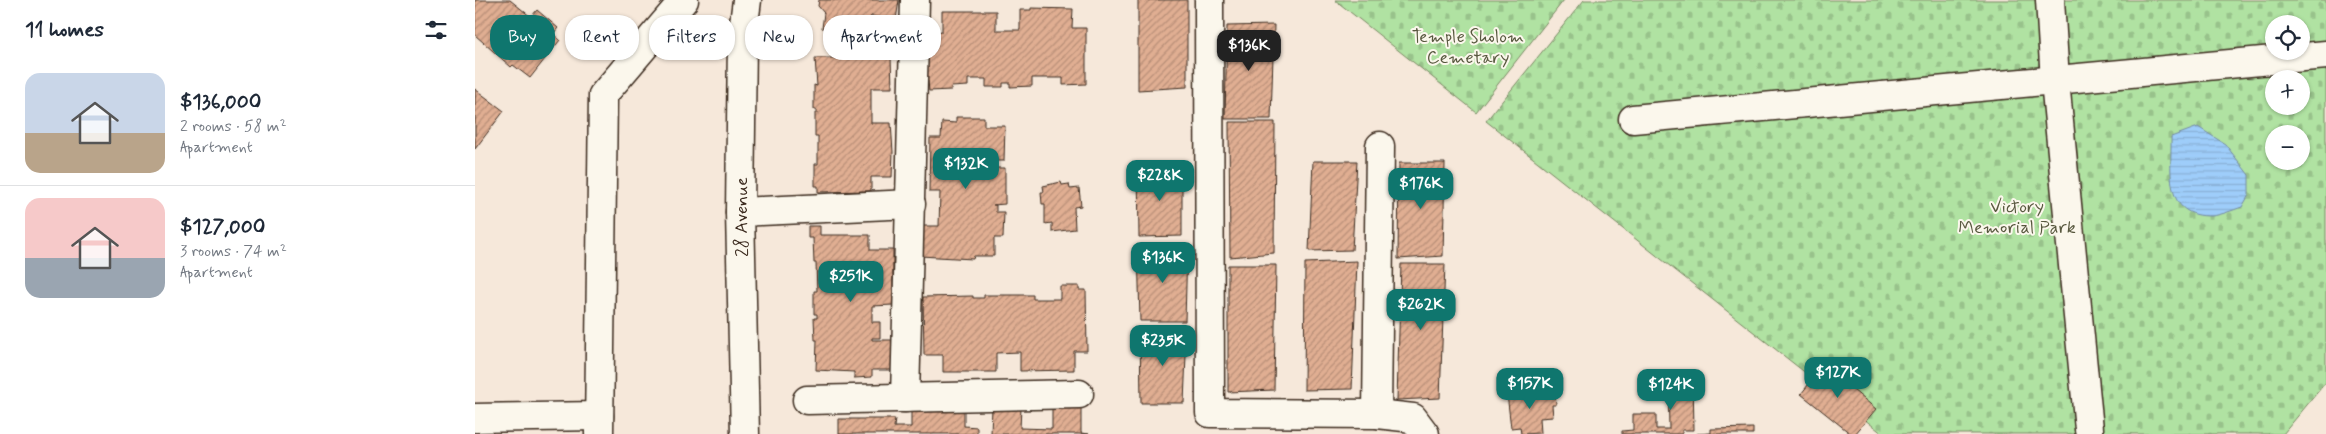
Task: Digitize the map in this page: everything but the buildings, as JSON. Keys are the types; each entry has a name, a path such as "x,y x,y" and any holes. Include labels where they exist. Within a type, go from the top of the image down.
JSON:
{"street":[{"path":"475,418 599,425 603,95 684,0"},
{"name":"28 Avenue","path":"745,434 741,212 742,39 747,0"},
{"path":"905,398 915,0"},
{"path":"1209,0 1210,413 1377,414 1413,418 1425,434"},
{"path":"2050,0 2055,81 2089,429"},
{"path":"1633,119 2326,55"},
{"path":"1377,414 1380,146"},
{"path":"741,212 911,204"},
{"path":"807,400 1079,394"}],"green space":[{"name":"Temple Sholom Cemetary","path":"1335,0 1564,0 1476,112"},
{"name":"Victory Memorial Park","path":"1584,0 2326,0 2326,382 2283,434 1883,434 1486,121"}],"water":[{"path":"2198,127 2225,144 2249,175 2249,195 2242,207 2212,216 2196,214 2185,209 2177,201 2171,178 2171,137"}]}
